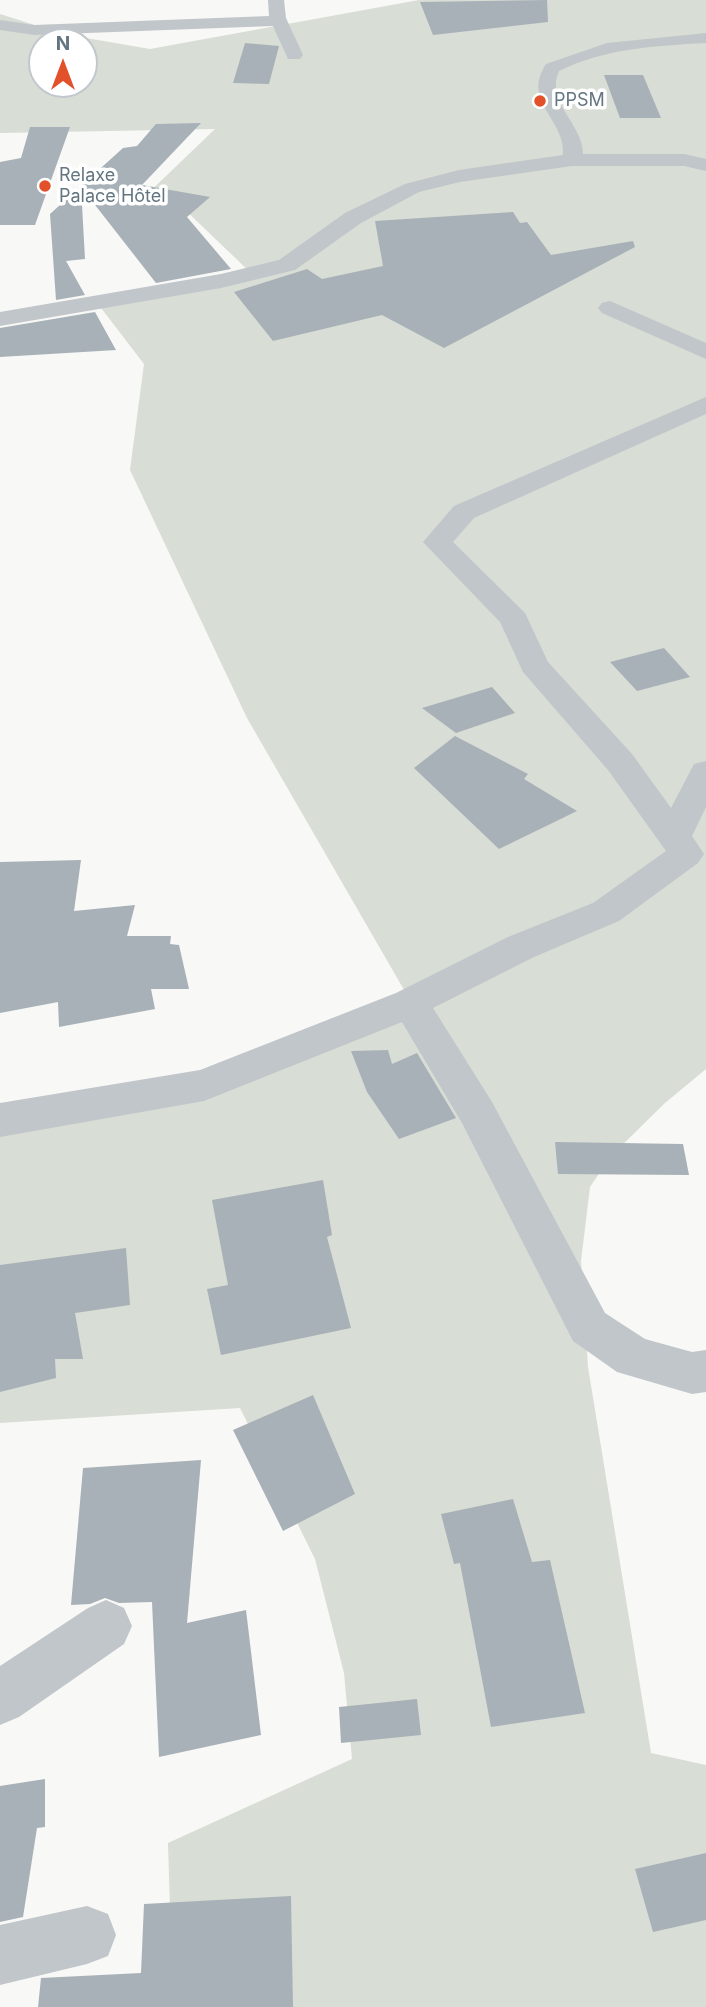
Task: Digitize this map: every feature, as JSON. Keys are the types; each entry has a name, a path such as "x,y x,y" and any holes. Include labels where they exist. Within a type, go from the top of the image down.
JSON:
{"street":[{"path":"276,0 280,22 294,55"},
{"path":"0,25 34,30 280,22"},
{"path":"572,160 569,140 553,108 546,84 552,68 575,55 624,45 706,37"},
{"path":"0,319 220,281 287,265 352,218 412,188 459,176 572,160 684,160 706,164"},
{"path":"610,308 706,352"},
{"path":"0,1120 204,1085 410,1003 521,947 606,912 686,854 620,762 534,665 514,619 437,542 464,512 706,405"},
{"path":"674,837 706,772"},
{"path":"410,1003 478,1114 539,1236 589,1327 633,1357 692,1373 706,1371"},
{"path":"0,1698 106,1626"},
{"path":"0,1955 87,1935"}],"shaded area":[{"path":"419,0 706,0 706,1069 665,1103 611,1156 590,1187 581,1261 588,1367 651,1753 706,1765 706,2007 173,2007 168,1843 352,1759 344,1673 315,1559 240,1408 0,1423 0,1122 204,1085 407,995 247,718 130,470 144,364 98,304 252,274 180,205 141,200 215,129 0,133 0,14 44,28 28,28 28,98 98,98 98,40 150,49"}],"building":[{"path":"547,0 548,22 433,35 420,2"},
{"path":"245,43 279,46 269,84 233,83"},
{"path":"604,75 643,75 661,118 620,118"},
{"path":"201,123 142,185 210,197 187,217 231,269 156,283 81,187 85,259 66,261 85,295 56,300 50,214 123,148 137,146 156,124"},
{"path":"30,127 70,127 35,225 0,225 0,162 21,158"},
{"path":"513,212 520,223 527,222 551,255 633,241 635,247 444,348 382,315 273,341 234,292 307,269 322,279 383,266 375,221"},
{"path":"95,312 116,350 0,357 0,328"},
{"path":"664,648 690,677 637,691 610,662"},
{"path":"492,687 515,713 456,733 422,708"},
{"path":"455,736 528,774 524,779 577,811 499,849 414,768"},
{"path":"81,860 74,911 135,905 127,936 171,936 170,944 179,945 189,989 151,989 155,1009 59,1027 58,1002 0,1013 0,862"},
{"path":"388,1050 392,1064 417,1053 456,1118 399,1139 367,1092 351,1051"},
{"path":"555,1142 683,1144 689,1175 558,1174"},
{"path":"323,1180 332,1235 327,1237 351,1328 221,1355 207,1289 228,1285 212,1200"},
{"path":"126,1248 130,1305 75,1313 83,1359 55,1359 56,1378 0,1392 0,1265"},
{"path":"313,1395 355,1494 283,1531 233,1430"},
{"path":"201,1460 187,1623 246,1610 261,1735 159,1757 152,1602 119,1603 105,1598 90,1604 71,1605 83,1468"},
{"path":"513,1499 532,1562 550,1560 585,1713 491,1727 460,1563 454,1564 441,1514"},
{"path":"417,1699 421,1735 341,1743 339,1707"},
{"path":"45,1779 45,1827 37,1828 23,1917 0,1922 0,1786"},
{"path":"706,1853 706,1920 653,1932 635,1869"},
{"path":"291,1896 293,2007 38,2007 41,1978 141,1973 144,1904"}],"place":[{"name":"PPSM","path":"540,101"},
{"name":"Relaxe Palace Hôtel","path":"45,186"}]}
